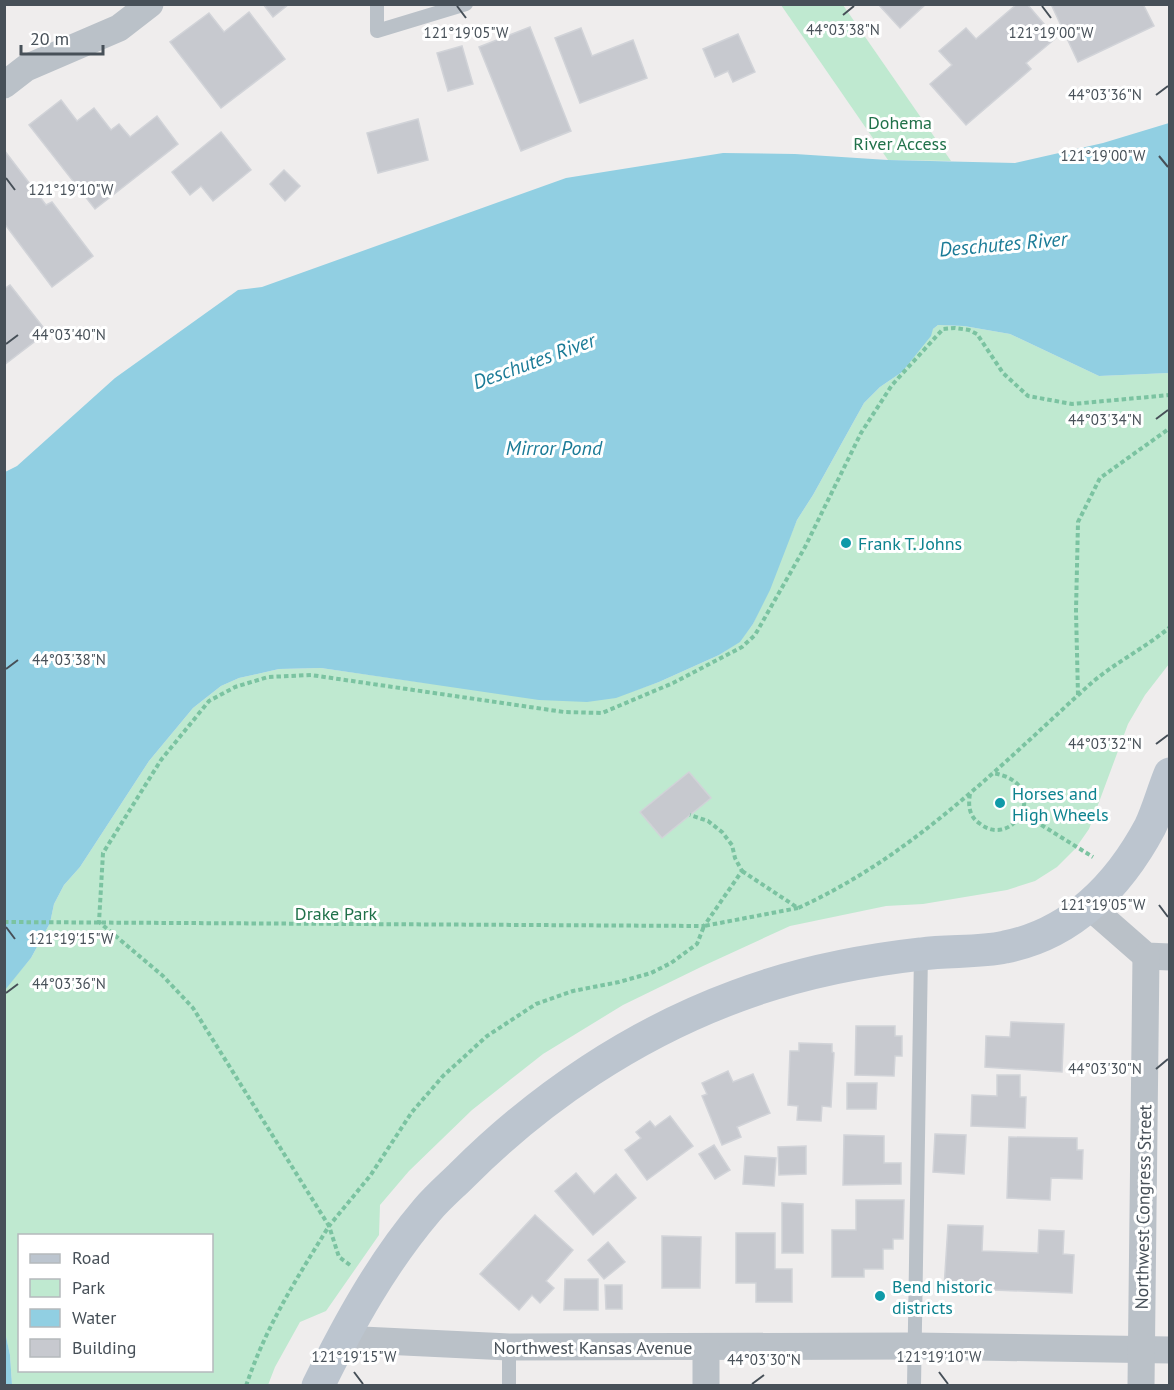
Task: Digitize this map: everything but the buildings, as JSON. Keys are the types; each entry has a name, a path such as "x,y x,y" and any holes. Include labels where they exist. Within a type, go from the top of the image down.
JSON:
{"street":[{"path":"4,85 26,68 119,28 150,4"},
{"path":"318,1386 341,1339 374,1281 428,1209 479,1158 537,1108 595,1067 658,1030 737,996 822,970 921,954 1004,948 1040,937 1068,923 1090,907 1122,873 1151,825 1170,774"},
{"path":"1090,907 1158,957"},
{"name":"Northwest Congress Street","path":"1141,1386 1158,957"},
{"name":"Northwest Kansas Avenue","path":"341,1339 509,1347 914,1346 1170,1350"},
{"path":"706,1347 706,1386"}],"lane":[{"path":"377,4 377,31 466,4"},
{"path":"914,1386 921,954"},
{"path":"509,1347 509,1386"}],"path":[{"path":"99,922 103,853 161,760 209,701 235,687 268,677 311,675 564,712 602,713 673,683 742,647 755,635 805,547 867,423 892,385 943,329 969,330 977,334 1003,373 1028,396 1072,404 1170,395"},
{"path":"1078,696 1076,611 1078,522 1100,478 1170,428"},
{"path":"4,922 704,926 798,908 870,870 933,825 1090,684 1170,627"},
{"path":"970,793 968,802 975,820 991,830 1009,827 1022,813 1025,804 1024,794 1013,778 992,773"},
{"path":"1022,813 1122,873"},
{"path":"690,815 708,821 722,832 732,846 742,871 798,908"},
{"path":"246,1386 255,1360 283,1301 329,1226 370,1176 412,1112 443,1076 487,1036 536,1004 573,991 651,973 671,963 697,944 704,926 742,871"},
{"path":"99,922 163,976 193,1008 329,1226 339,1257 374,1281"}],"green space":[{"name":"Dohema River Access","path":"781,5 843,5 951,161 888,160"},
{"name":"Drake Park","path":"938,325 964,326 1010,334 1099,376 1169,373 1169,664 1145,695 1128,724 1089,829 1075,849 1057,867 1035,881 1007,890 923,904 886,906 790,926 623,1005 543,1054 472,1110 409,1171 380,1205 379,1235 326,1311 300,1322 275,1367 268,1385 12,1385 10,1355 4,1327 4,990 31,958 50,923 54,904 64,885 80,867 149,761 193,708 221,686 239,678 279,669 321,668 426,683 616,697 659,682 719,655 740,641 753,624 797,520 864,403 880,387 902,372"}],"water":[{"name":"Mirror Pond","path":"1169,123 1169,373 1099,376 1010,334 964,326 938,325 902,372 880,387 864,403 797,520 770,590 753,624 740,642 719,655 659,682 616,698 587,702 539,700 321,668 279,669 239,678 221,686 193,708 149,761 80,867 64,885 54,904 50,923 31,958 5,990 5,472 17,466 115,378 238,290 262,287 566,178 723,153 1015,163 1103,143"},
{"path":"4,1327 10,1355 12,1385 5,1385"}],"place":[{"name":"Frank T. Johns","path":"846,543"},
{"name":"Horses and High Wheels","path":"1000,803"},
{"name":"Bend historic districts","path":"880,1296"}],"water label":[{"name":"Deschutes River","path":"1003,244"},
{"name":"Deschutes River","path":"534,361"}]}
